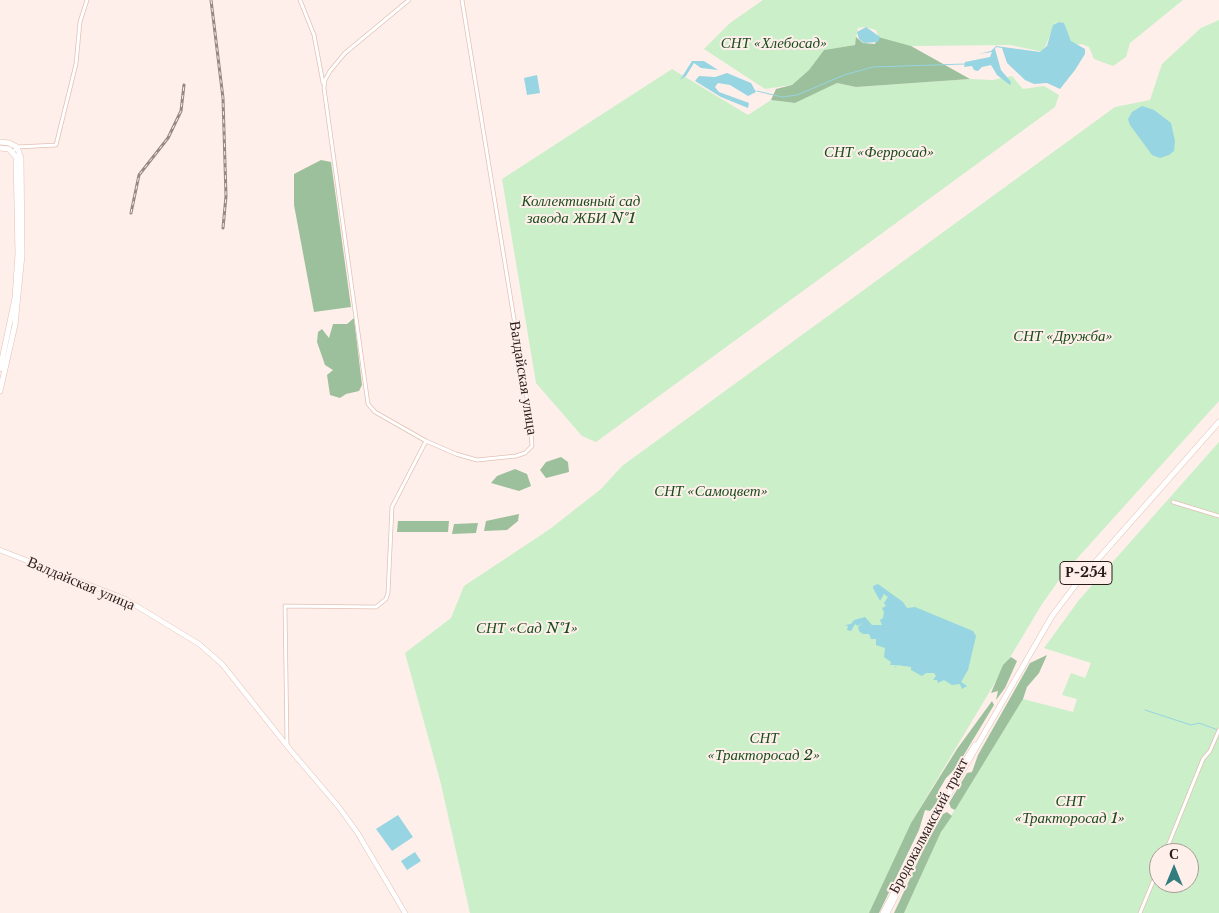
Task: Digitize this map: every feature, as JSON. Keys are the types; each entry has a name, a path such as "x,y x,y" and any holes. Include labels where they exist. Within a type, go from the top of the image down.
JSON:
{"main road":[{"path":"0,142 9,143 15,150 22,166 21,278 15,325 0,391"},
{"path":"0,148 15,150"},
{"path":"0,369 11,321 16,281 15,150"},
{"name":"Бродокалмакский тракт","path":"887,913 920,846 978,741 1063,601 1219,422"},
{"name":"Бродокалмакский тракт","path":"883,913 922,836 970,750 978,741"}],"street":[{"path":"15,150 56,145 76,64 80,22 87,0"},
{"path":"287,745 285,606 376,607 386,599 388,593 392,507 426,441 375,412 368,404 324,88 314,35 300,0"},
{"path":"324,88 324,80 345,53 409,0"},
{"name":"Валдайская улица","path":"426,441 469,459 489,460 525,454 532,446 533,439 462,0"},
{"path":"1173,502 1219,516"},
{"name":"Валдайская улица","path":"0,550 125,599 199,644 222,664 338,806 405,913"},
{"path":"1169,843 1203,759 1210,751 1219,730"},
{"path":"1140,913 1149,891"}],"green space":[{"name":"СНТ «Хлебосад»","path":"763,0 1183,0 1130,43 1126,57 1113,66 1094,59 1089,47 1082,44 1073,45 1062,22 1055,23 1043,52 1010,45 911,46 879,38 876,30 865,27 858,28 855,45 824,50 809,70 792,85 765,89 704,49 730,23"},
{"path":"1219,20 1219,401 1064,573 1042,604 911,823 869,913 470,913 440,780 405,653 451,618 464,586 550,529 601,489 622,466 1115,107 1150,100 1162,64 1201,28"},
{"path":"856,37 863,43 875,44 878,37 911,46 970,79 856,87 837,83 795,103 771,100 776,89 792,85 809,70 824,50 855,45"},
{"name":"СНТ «Ферросад»","path":"672,69 748,115 771,100 795,103 837,83 856,87 970,79 993,80 1012,76 1023,89 1044,86 1059,95 1055,107 596,442 582,436 536,383 502,179"},
{"path":"321,160 331,162 351,307 314,312 294,205 294,174"},
{"path":"354,318 362,385 359,391 346,394 340,398 330,395 327,375 333,370 325,365 317,342 318,332 322,329 329,338 333,324 347,324"},
{"name":"СНТ «Тракторосад 1»","path":"1219,442 1219,913 904,913 941,832 1023,699 1073,712 1077,699 1062,695 1071,673 1085,678 1091,663 1044,648 1079,600"},
{"path":"561,457 568,462 569,472 546,478 540,470 546,462"},
{"path":"515,469 527,474 531,486 519,491 491,483 497,476"},
{"path":"519,514 518,521 507,530 484,531 486,521"},
{"path":"398,521 449,521 448,532 397,532"},
{"path":"478,523 476,533 452,534 454,524"},
{"path":"1047,655 1039,673 1027,687 1023,699 955,810 951,808 949,803 967,773 972,772 978,755 1030,663"},
{"path":"1011,657 1017,661 1005,688 996,700 998,691 991,693 1003,665"},
{"path":"992,701 994,705 956,768 946,778 939,790 940,799 930,811 925,810 919,830 879,913 869,913 911,823 957,749"},
{"path":"947,812 952,816 941,832 904,913 894,913 927,842 943,814"}],"water":[{"path":"1059,22 1064,23 1071,41 1085,49 1085,54 1075,70 1060,89 1047,83 1034,84 1025,80 1007,63 1002,48 996,47 995,49 1001,70 1011,82 1010,85 997,75 991,65 982,67 978,71 974,70 972,66 964,67 965,62 990,57 992,52 978,54 991,51 996,46 1040,52 1047,46 1053,25"},
{"path":"866,27 880,37 878,42 864,43 859,39 857,32"},
{"path":"692,61 704,61 718,70 701,68 694,63 686,76 680,80"},
{"path":"727,73 751,83 756,92 748,96 730,85 718,83 715,87 719,92 749,103 748,108 721,97 695,81 699,76 715,77"},
{"path":"537,75 540,93 527,95 524,78"},
{"path":"1142,106 1154,110 1171,123 1175,141 1174,151 1169,155 1160,158 1152,155 1130,125 1128,119 1132,112"},
{"path":"878,584 903,602 907,608 915,607 973,631 976,636 968,670 961,682 967,686 962,689 960,684 952,685 944,680 938,683 937,680 933,680 936,676 934,673 926,673 922,676 911,670 911,667 897,665 894,668 896,665 890,665 891,662 884,657 885,648 876,645 876,639 871,639 869,634 863,634 859,631 858,627 864,622 858,626 855,624 851,631 847,630 848,626 845,625 865,617 872,625 882,625 880,620 883,618 884,612 882,608 886,606 884,603 888,597 884,594 880,601 873,588 873,586"},
{"path":"398,815 413,837 392,851 376,829"},
{"path":"415,852 421,861 407,870 401,861"}],"waterway":[{"path":"757,91 782,97 797,95 844,75 873,67 965,64"},
{"path":"1145,710 1191,725 1199,723 1218,730"}],"railway":[{"path":"211,0 223,98 226,196 223,228"},
{"path":"131,213 139,175 168,138 181,111 184,85"}],"park label":[{"name":"Коллективный сад завода ЖБИ №1","path":"581,210"},
{"name":"СНТ «Дружба»","path":"1063,337"},
{"name":"СНТ «Самоцвет»","path":"711,492"},
{"name":"СНТ «Сад №1»","path":"527,629"},
{"name":"СНТ «Тракторосад 2»","path":"764,748"}]}
